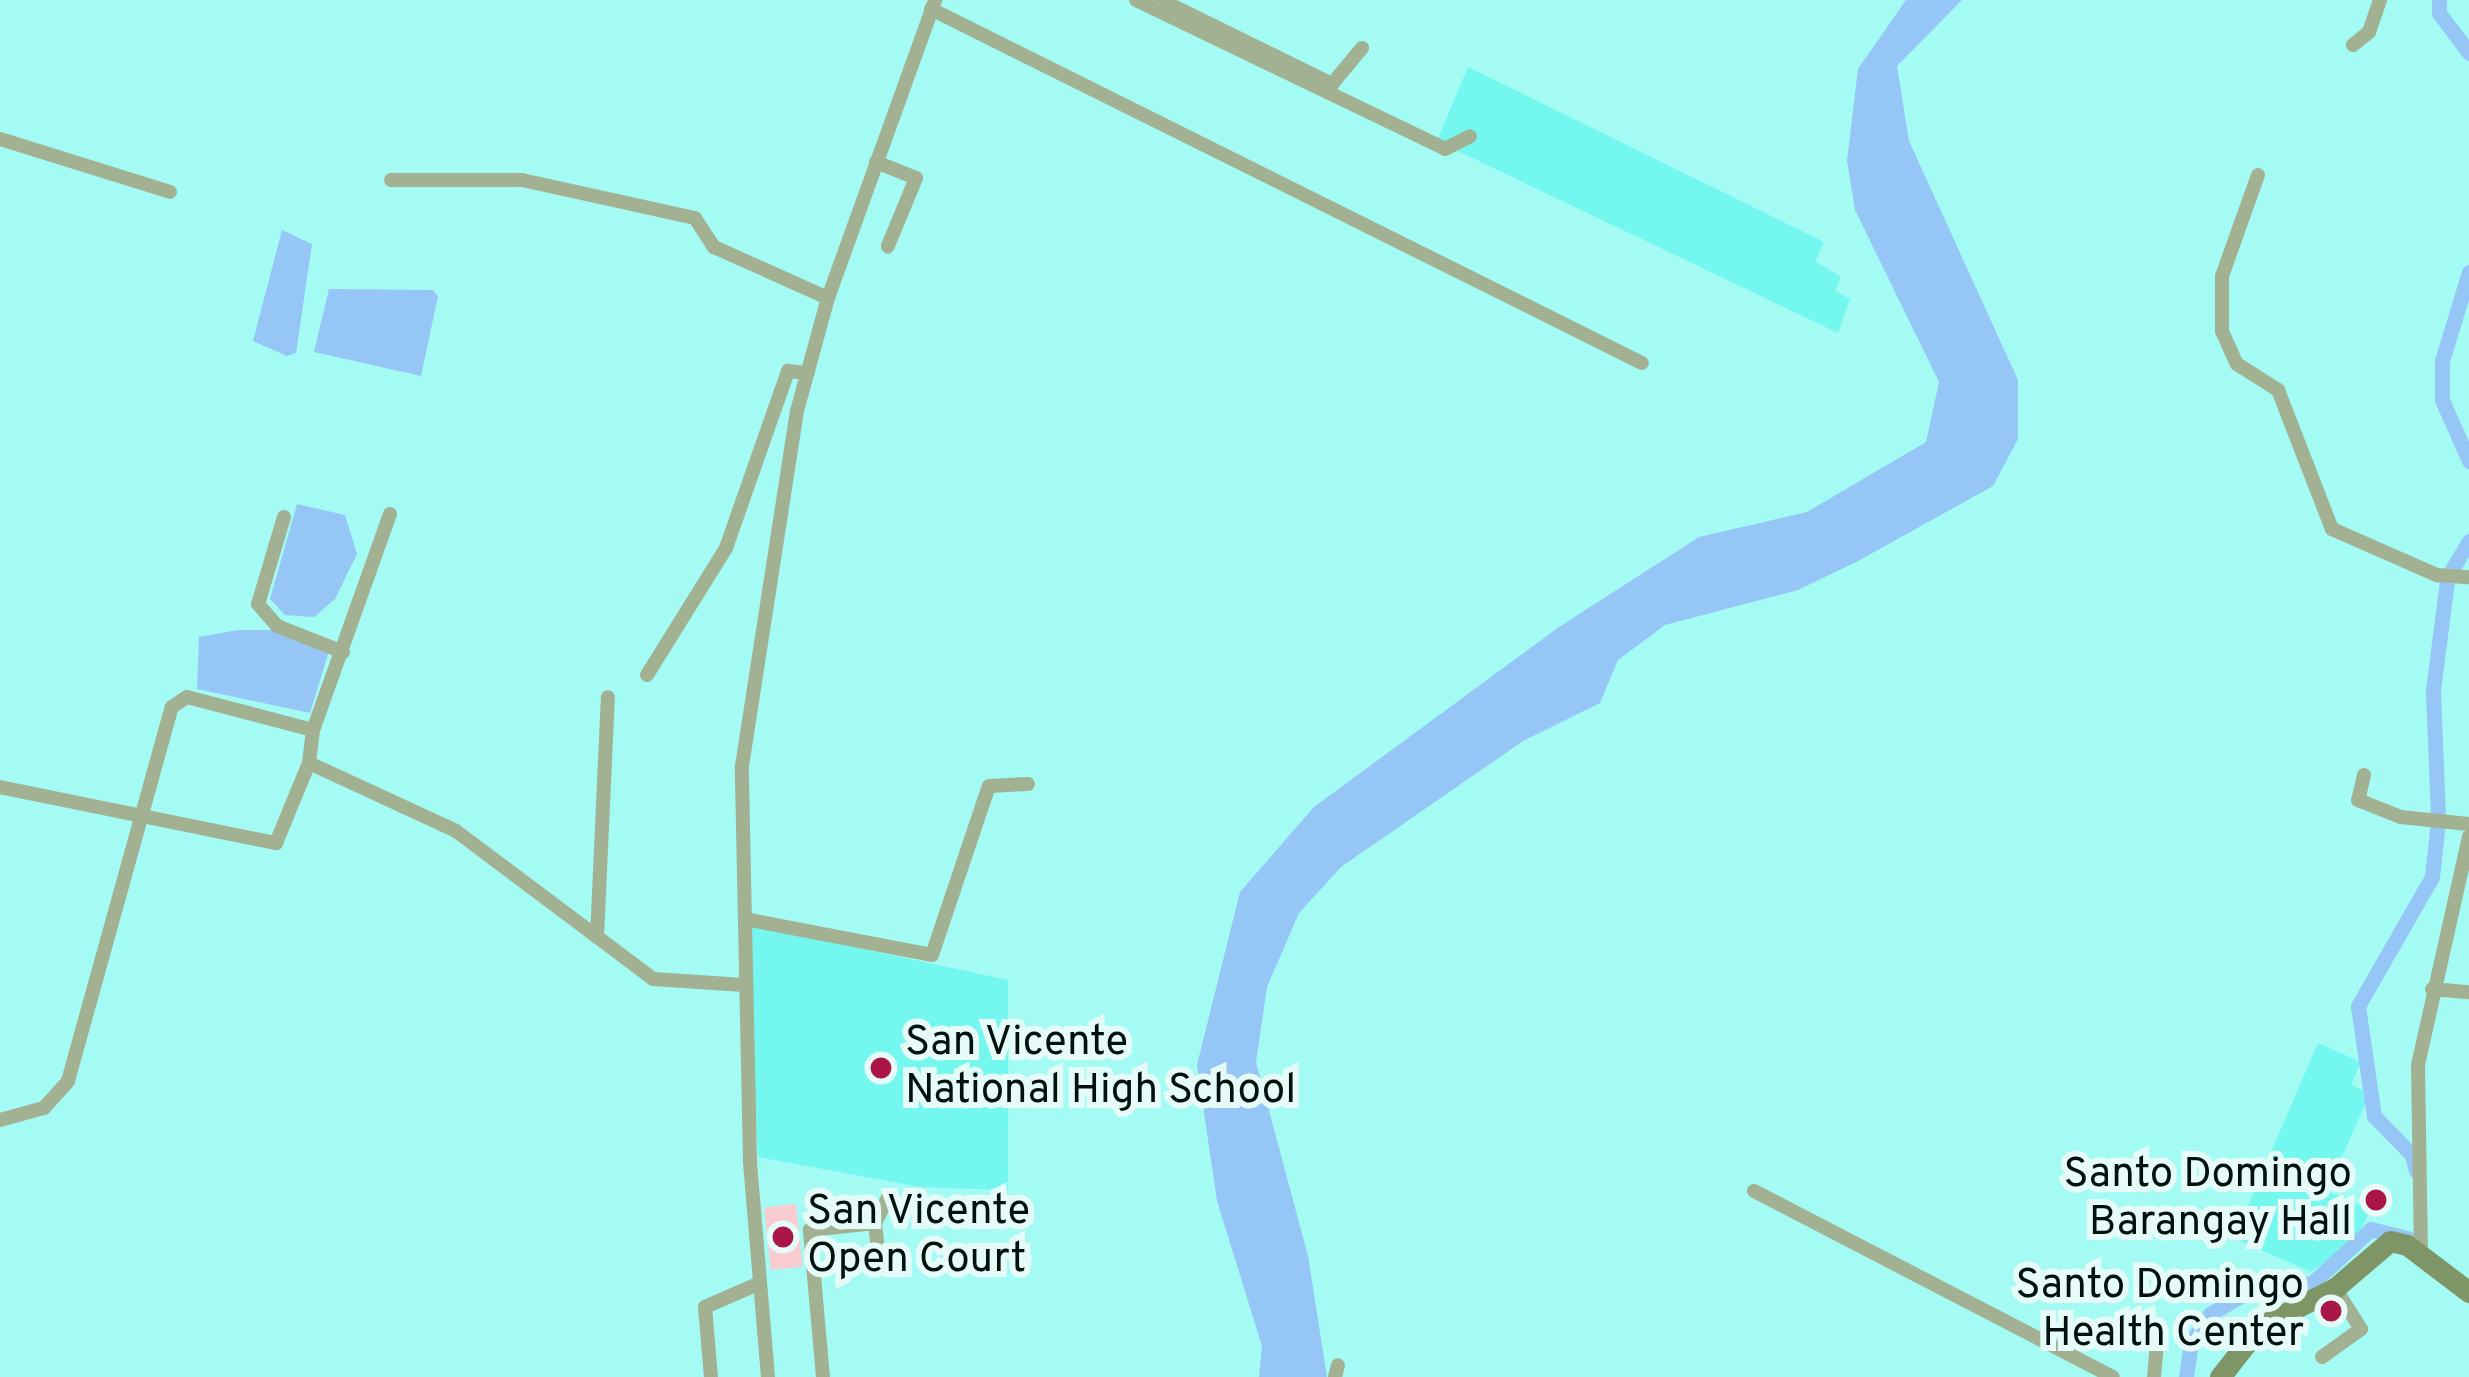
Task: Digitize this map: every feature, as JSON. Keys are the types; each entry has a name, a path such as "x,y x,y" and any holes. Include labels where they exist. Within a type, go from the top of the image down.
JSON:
{"street":[{"path":"1136,0 1445,149 1470,136"},
{"path":"1161,0 1332,84 1362,48"},
{"path":"2353,45 2369,32 2380,0"},
{"path":"768,1377 744,985 744,745 808,373 828,298 933,5 1642,363"},
{"path":"0,139 170,192"},
{"path":"876,162 916,178 888,246"},
{"path":"2258,175 2222,276 2222,331 2237,364 2278,390 2332,529 2437,574 2469,577"},
{"path":"391,180 522,180 695,218 714,247 828,298"},
{"path":"647,675 726,548 788,370 808,373"},
{"path":"0,787 145,821 276,842 309,763 313,730 390,514"},
{"path":"284,517 258,604 277,626 343,652"},
{"path":"0,1120 44,1108 68,1081 145,821 161,727 188,697 313,730"},
{"path":"597,937 608,697"},
{"path":"309,763 455,831 653,979 744,985"},
{"path":"2364,776 2358,800 2401,817 2469,824"},
{"path":"745,919 932,955 989,786 1028,784"},
{"path":"2421,1256 2418,1065 2469,837"},
{"path":"2432,989 2469,992"},
{"path":"1754,1191 2114,1377"},
{"path":"887,1199 875,1223 878,1259 892,1259"},
{"path":"824,1377 810,1230 875,1223"},
{"path":"2220,1377 2259,1327 2335,1288 2381,1245 2408,1245 2469,1292"},
{"path":"711,1377 705,1307 760,1282"},
{"path":"2321,1357 2362,1329 2335,1288"},
{"path":"2154,1377 2157,1341"}],"shaded area":[{"path":"1906,0 1962,0 1897,66 1909,141 2018,380 2018,439 1993,486 1858,561 1798,590 1665,625 1618,660 1600,703 1523,741 1341,867 1299,913 1267,987 1256,1062 1308,1256 1327,1377 1259,1377 1262,1346 1217,1201 1197,1065 1240,892 1314,807 1559,627 1699,537 1807,512 1926,442 1939,382 1855,210 1847,161 1858,69"},
{"path":"1468,67 1824,242 1815,261 1841,277 1835,291 1850,299 1838,333 1437,141"},
{"path":"282,230 312,244 296,353 287,356 253,341"},
{"path":"329,289 433,290 438,296 421,376 314,352"},
{"path":"297,504 345,515 357,554 335,599 314,617 285,615 270,599"},
{"path":"271,630 329,651 310,713 197,689 199,637"},
{"name":"San Vicente National High School","path":"747,924 1008,980 1008,1190 920,1187 758,1157"},
{"path":"2318,1043 2361,1062 2351,1085 2370,1093 2327,1191 2370,1210 2357,1239 2311,1272 2234,1238"},
{"name":"San Vicente Open Court","path":"796,1204 803,1267 771,1270 764,1207"}],"waterway":[{"path":"2439,0 2439,13 2469,53"},
{"path":"2469,272 2442,361 2442,400 2469,461"},
{"path":"2451,571 2469,541"},
{"path":"2438,817 2433,690 2447,581"},
{"path":"2416,1171 2412,1155 2374,1116 2358,1006 2432,877 2437,830"},
{"path":"2186,1377 2191,1342 2210,1314 2266,1281 2311,1284 2371,1229 2408,1238"}],"place":[{"name":"San Vicente National High School","path":"881,1068"},
{"name":"Santo Domingo Barangay Hall","path":"2376,1200"},
{"name":"San Vicente Open Court","path":"783,1237"},
{"name":"Santo Domingo Health Center","path":"2331,1311"}]}
